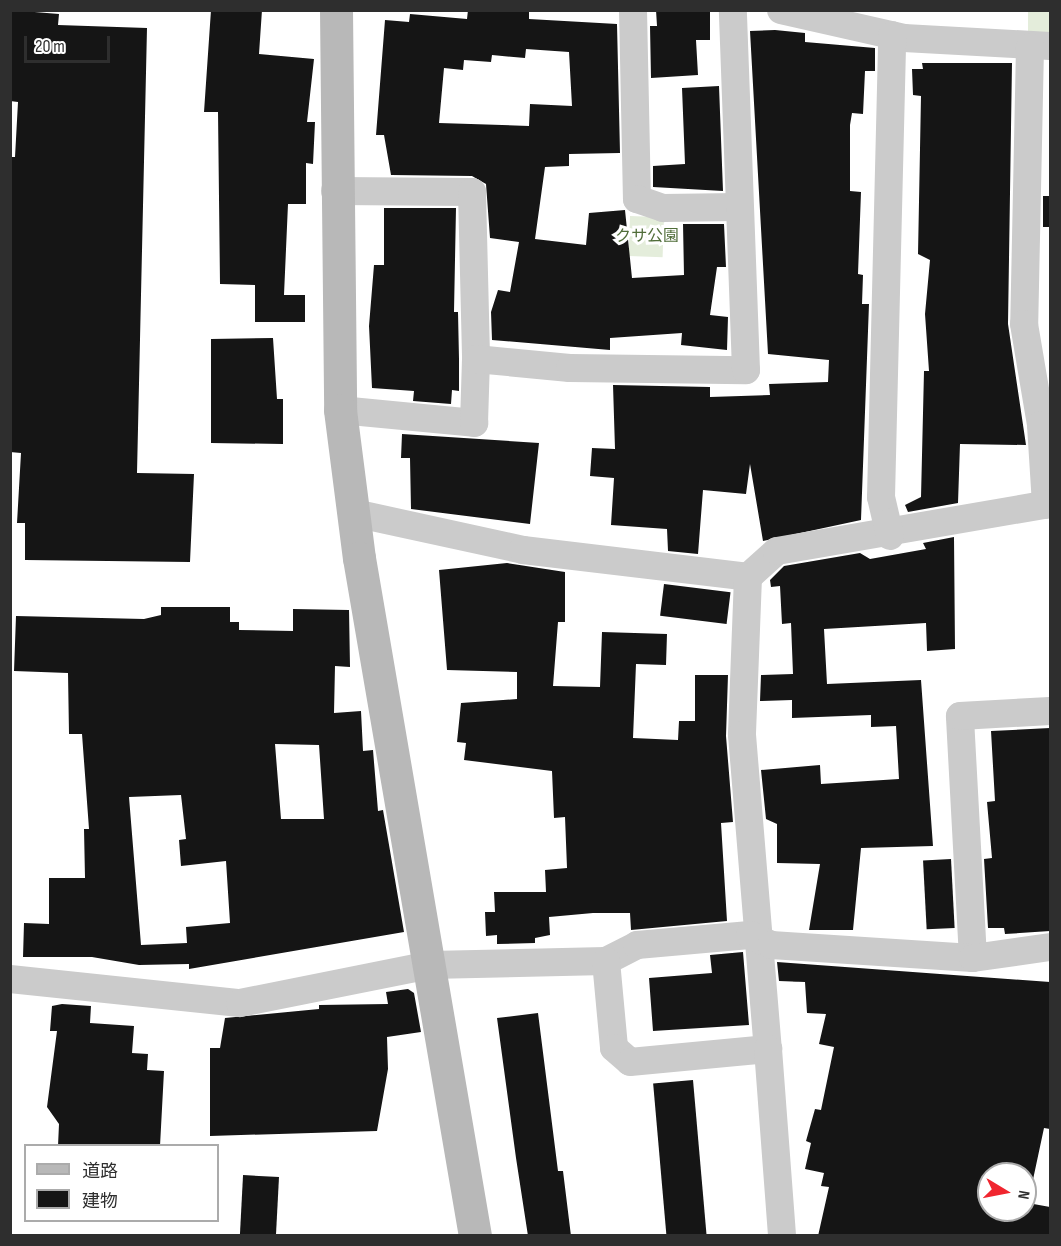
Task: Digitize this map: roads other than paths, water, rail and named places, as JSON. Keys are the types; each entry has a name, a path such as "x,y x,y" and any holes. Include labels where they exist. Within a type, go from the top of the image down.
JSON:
{"street":[{"path":"336,10 335,191 340,410 354,513 476,1236"},
{"path":"633,10 638,200 663,208 737,207"},
{"path":"476,359 570,368 746,370 737,207 733,10"},
{"path":"781,10 877,26 1040,46 1024,324 1041,425 1048,504 890,536 777,551 748,577 742,735 762,941 782,1236"},
{"path":"877,26 881,497 890,536"},
{"path":"335,191 472,192 476,359 474,423 340,410"},
{"path":"354,513 523,550 748,577"},
{"path":"974,958 960,716 1050,711"},
{"path":"10,980 240,1003 430,965 606,962 637,945 750,935 762,941 974,958 1050,947"},
{"path":"606,962 614,1048 630,1062 768,1049"}],"park label":[{"name":"クサ公園","path":"647,237"}]}
